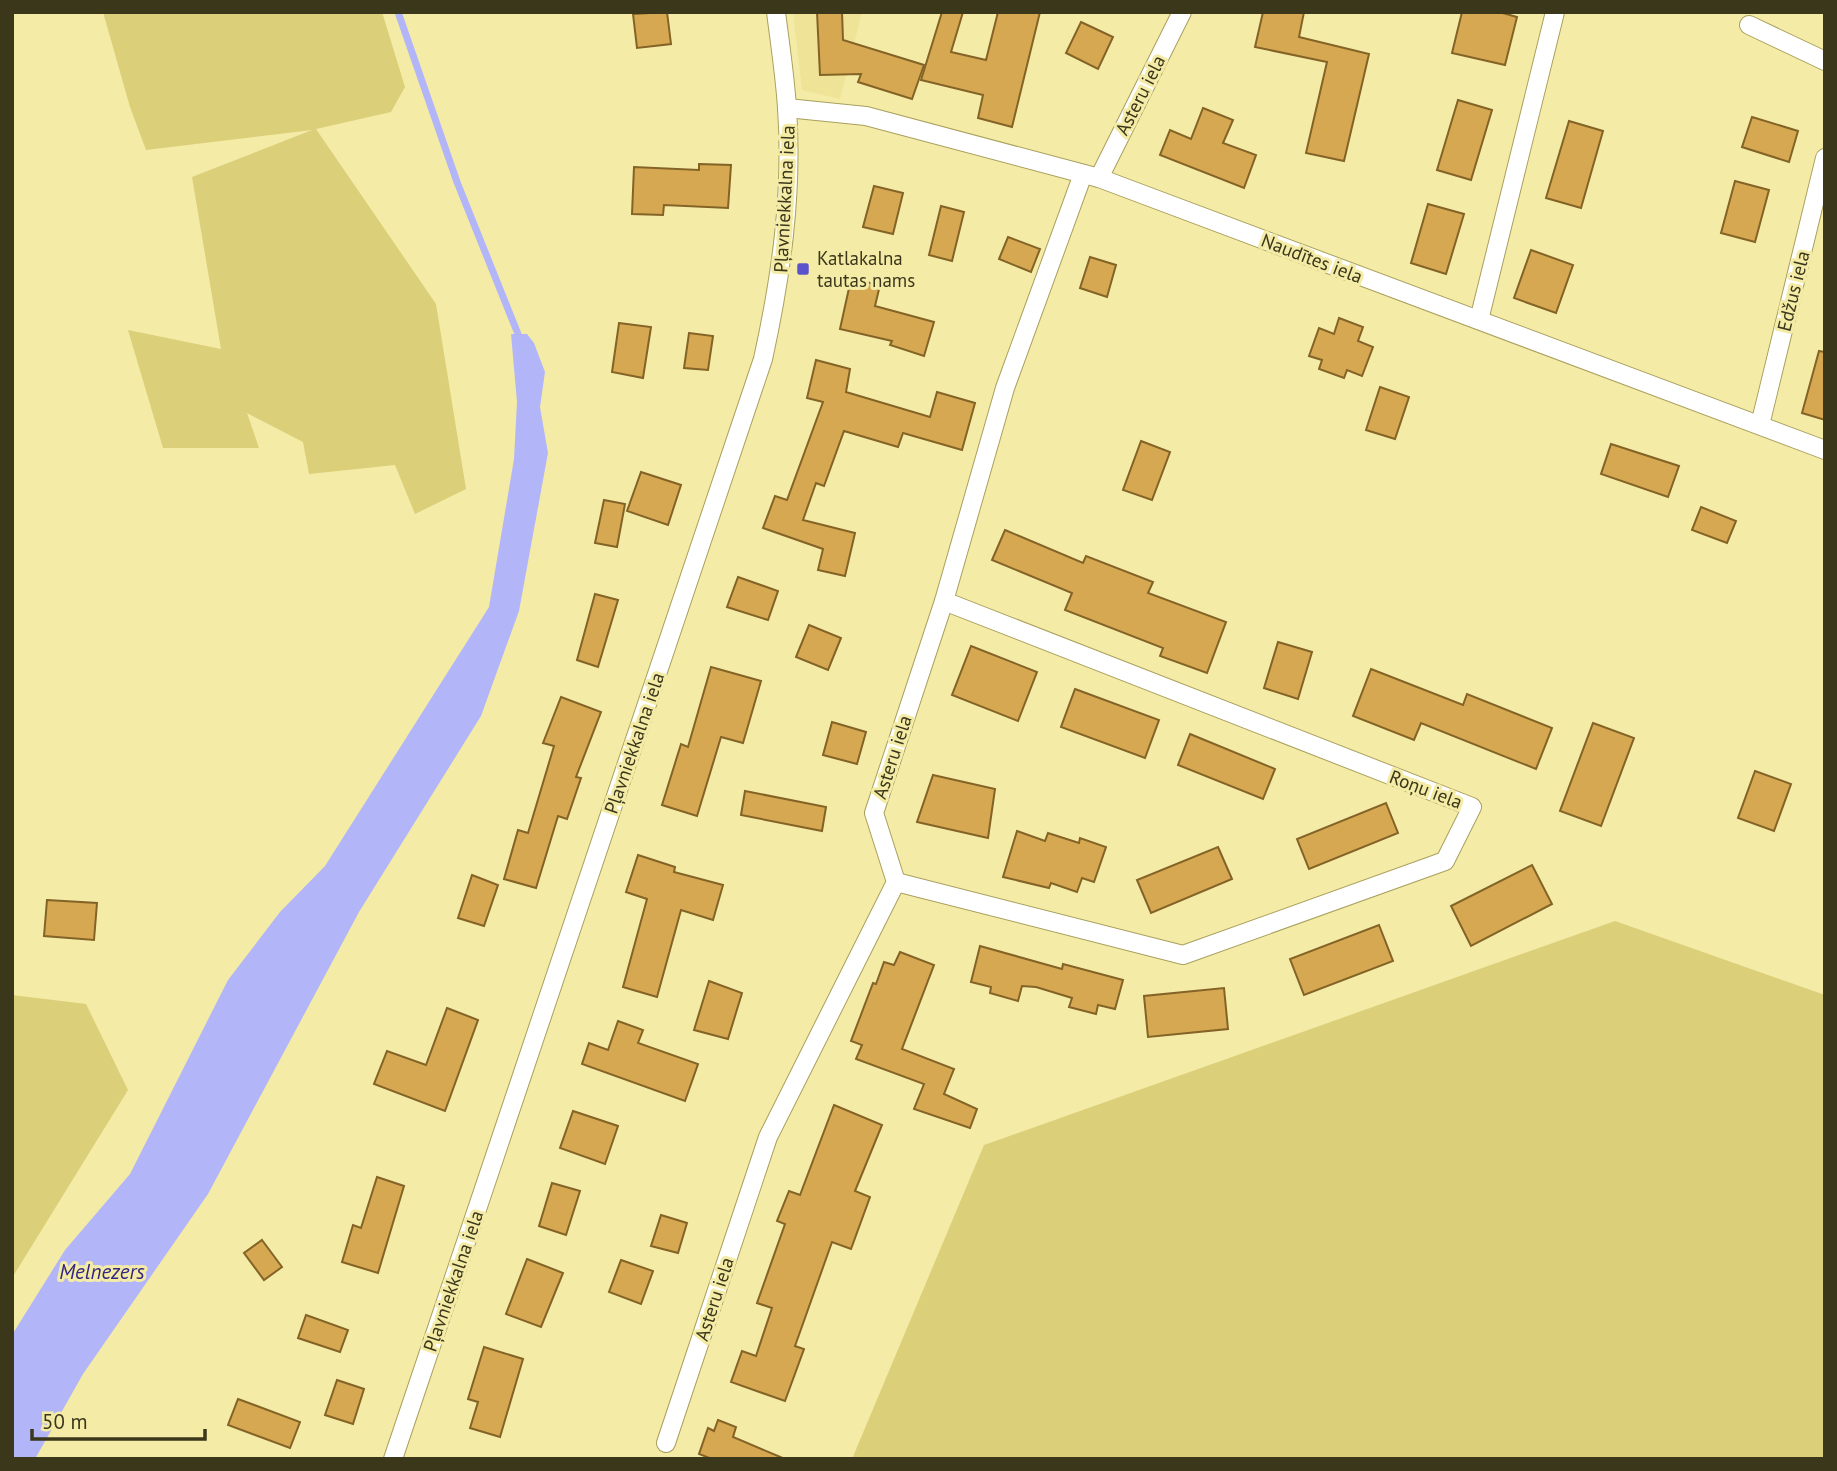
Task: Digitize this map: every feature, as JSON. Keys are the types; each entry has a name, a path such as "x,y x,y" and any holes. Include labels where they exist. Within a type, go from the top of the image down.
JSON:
{"street":[{"name":"Pļavniekkalna iela","path":"393,1459 763,359 779,286 785,237 787,108 776,12"},
{"name":"Asteru iela","path":"666,1443 768,1137 896,882 874,813 944,601 1005,388 1091,176 1182,12"},
{"path":"1479,320 1555,12"},
{"path":"1749,25 1825,61"},
{"name":"Naudītes iela","path":"787,108 866,116 1091,176 1825,450"},
{"name":"Edžus iela","path":"1760,425 1825,158"},
{"name":"Roņu iela","path":"896,882 1183,955 1445,861 1472,807 944,601"}],"shaded area":[{"path":"103,12 382,12 405,87 391,112 316,129 436,304 466,489 415,514 395,465 309,474 303,442 247,413 259,448 163,448 128,330 221,349 192,177 312,130 146,150 130,107"},
{"path":"793,12 862,12 840,99 802,90"},
{"path":"1615,921 1825,995 1825,1459 852,1459 984,1145"},
{"path":"12,995 86,1004 128,1090 12,1278"}],"water":[{"name":"Melnezers","path":"511,334 527,334 534,343 545,372 540,407 548,453 519,611 481,716 359,912 208,1194 83,1374 35,1459 12,1459 12,1335 65,1250 130,1174 228,980 280,912 325,866 489,607 514,459 517,402"}],"building":[{"path":"667,12 671,44 637,48 633,14"},
{"path":"817,12 842,12 843,40 924,65 912,99 858,82 861,74 820,75"},
{"path":"942,12 963,12 951,52 986,60 998,12 1040,12 1012,127 978,118 983,95 921,80"},
{"path":"1263,12 1304,12 1299,37 1369,54 1344,161 1306,153 1327,62 1255,47"},
{"path":"1462,12 1499,12 1517,17 1505,65 1452,53"},
{"path":"1081,22 1113,37 1098,69 1066,53"},
{"path":"1458,100 1492,110 1471,180 1437,170"},
{"path":"1203,108 1233,120 1223,143 1256,155 1244,188 1160,155 1170,130 1191,139"},
{"path":"1752,117 1798,131 1789,162 1742,147"},
{"path":"1569,121 1603,131 1581,208 1546,198"},
{"path":"699,164 731,165 728,208 664,205 663,215 632,214 634,167 699,170"},
{"path":"1735,181 1769,190 1755,242 1721,233"},
{"path":"874,186 903,193 893,234 863,227"},
{"path":"1428,204 1464,214 1446,274 1411,263"},
{"path":"941,206 964,212 952,261 929,255"},
{"path":"1008,237 1040,249 1031,272 999,259"},
{"path":"1531,250 1573,265 1556,313 1514,298"},
{"path":"1090,257 1116,265 1107,297 1080,288"},
{"path":"851,279 880,285 875,306 934,322 924,356 890,345 892,341 840,329"},
{"path":"1339,318 1363,327 1358,341 1373,347 1362,376 1347,370 1344,378 1319,369 1322,360 1309,356 1319,328 1334,334"},
{"path":"619,323 651,327 643,378 612,372"},
{"path":"689,333 713,336 708,370 684,368"},
{"path":"1819,351 1825,352 1825,420 1802,413"},
{"path":"816,360 850,369 846,392 930,417 937,392 975,403 962,450 903,433 898,447 844,431 824,486 816,483 803,520 855,533 845,576 818,570 823,549 763,528 775,496 787,500 823,402 807,398"},
{"path":"1380,387 1409,397 1395,439 1366,430"},
{"path":"1141,441 1170,452 1152,500 1123,490"},
{"path":"1611,444 1679,466 1668,497 1601,474"},
{"path":"641,472 681,485 668,525 627,511"},
{"path":"604,500 625,504 617,547 595,543"},
{"path":"1701,507 1736,521 1727,543 1692,530"},
{"path":"1005,530 1083,563 1086,556 1153,582 1148,593 1226,622 1207,673 1160,656 1163,648 1065,610 1072,593 992,560"},
{"path":"738,577 778,591 768,620 727,607"},
{"path":"595,594 618,600 598,667 577,660"},
{"path":"809,625 841,638 828,670 796,657"},
{"path":"1278,642 1312,652 1298,699 1264,688"},
{"path":"971,646 1037,672 1018,721 952,695"},
{"path":"711,667 761,681 743,743 721,737 697,816 662,805 681,744 688,747"},
{"path":"1371,669 1463,705 1467,694 1552,728 1536,769 1421,723 1414,740 1353,716"},
{"path":"1075,689 1159,720 1145,758 1061,727"},
{"path":"561,697 601,712 576,777 581,778 567,819 558,816 536,888 504,879 518,830 528,833 554,746 543,743"},
{"path":"832,722 866,732 857,764 823,755"},
{"path":"1593,723 1634,738 1601,826 1560,811"},
{"path":"1190,734 1275,769 1263,799 1178,765"},
{"path":"1755,771 1791,784 1774,831 1738,818"},
{"path":"933,775 995,789 988,838 917,822"},
{"path":"745,791 826,807 822,831 741,815"},
{"path":"1386,803 1398,833 1309,869 1297,839"},
{"path":"1017,831 1045,841 1048,833 1079,843 1080,838 1106,847 1094,882 1082,878 1077,892 1051,883 1049,888 1003,877"},
{"path":"1218,847 1232,879 1151,913 1137,880"},
{"path":"638,855 675,867 674,872 723,885 713,920 681,910 657,997 623,987 647,899 626,892"},
{"path":"1532,865 1552,904 1471,946 1451,906"},
{"path":"472,875 498,885 484,926 458,918"},
{"path":"47,900 97,903 94,940 44,936"},
{"path":"1379,925 1393,961 1304,995 1290,959"},
{"path":"980,946 1062,969 1063,964 1123,980 1115,1009 1098,1005 1096,1014 1069,1007 1072,998 1036,987 1022,986 1018,1001 990,993 991,987 971,982"},
{"path":"900,952 934,965 902,1049 954,1069 944,1094 977,1109 970,1128 914,1109 924,1084 856,1059 862,1045 851,1041 873,983 876,984 884,962 894,965"},
{"path":"709,981 742,993 728,1039 694,1030"},
{"path":"1224,988 1228,1029 1148,1037 1144,996"},
{"path":"447,1008 478,1020 445,1111 374,1084 387,1051 426,1065"},
{"path":"618,1021 643,1030 638,1043 698,1064 685,1101 582,1064 589,1043 608,1050"},
{"path":"834,1105 882,1125 855,1191 870,1197 851,1249 832,1242 795,1346 804,1349 785,1401 731,1382 742,1351 756,1356 772,1308 757,1303 785,1224 777,1221 789,1191 800,1195"},
{"path":"573,1111 618,1126 605,1164 560,1148"},
{"path":"377,1177 404,1186 378,1273 342,1262 353,1225 361,1228"},
{"path":"552,1183 580,1191 566,1235 539,1226"},
{"path":"661,1215 687,1223 678,1253 651,1246"},
{"path":"262,1240 282,1267 264,1280 244,1253"},
{"path":"527,1259 563,1273 541,1327 506,1314"},
{"path":"621,1260 653,1271 641,1304 609,1292"},
{"path":"306,1315 348,1330 340,1352 298,1338"},
{"path":"484,1347 523,1359 500,1437 470,1428 478,1402 468,1399"},
{"path":"337,1380 364,1389 353,1424 325,1415"},
{"path":"238,1399 300,1422 290,1448 228,1425"},
{"path":"718,1420 736,1427 733,1437 785,1459 712,1459 699,1454 708,1428 714,1431"}],"waterway":[{"path":"398,12 457,182 518,334"}],"place":[{"name":"Katlakalna tautas nams","path":"803,269"}]}
